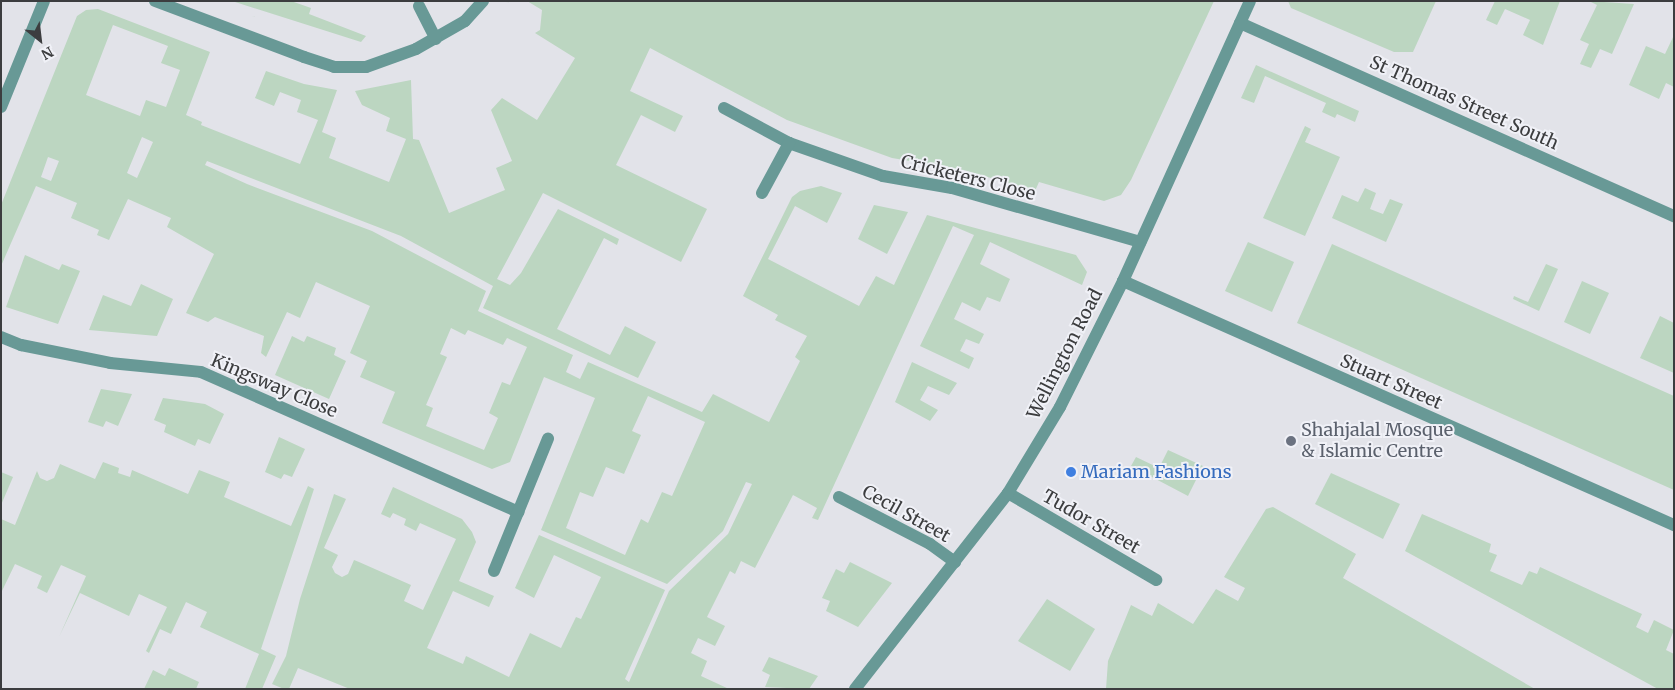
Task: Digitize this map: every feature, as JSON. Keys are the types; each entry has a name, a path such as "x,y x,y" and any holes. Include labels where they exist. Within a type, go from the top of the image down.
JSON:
{"street":[{"path":"1,107 44,1"},
{"path":"155,1 334,67 366,67 396,58 436,39 465,21 483,1"},
{"name":"Wellington Road","path":"855,689 1008,493 1060,407 1123,281 1250,1"},
{"path":"419,6 436,39"},
{"name":"St Thomas Street South","path":"1240,23 1674,216"},
{"name":"Cricketers Close","path":"724,108 789,143 883,176 952,188 1140,242"},
{"path":"762,193 789,143"},
{"name":"Stuart Street","path":"1123,281 1674,525"},
{"name":"Kingsway Close","path":"1,337 21,345 110,363 201,372 520,512"},
{"path":"494,572 520,512 548,439"},
{"name":"Tudor Street","path":"1008,493 1156,580"},
{"name":"Cecil Street","path":"839,497 930,544 955,562"}],"green space":[{"path":"232,1 291,1 311,8 309,14 366,36 361,42"},
{"path":"527,1 1214,1 1131,180 1121,195 1104,201 1039,182 1035,191 964,170 892,158 787,120 650,48 630,91 683,116 675,132 641,115 616,165 707,209 681,262 543,193 497,279 510,285 521,273 558,209 619,239 617,245 604,238 557,329 610,355 625,326 656,342 638,378 483,308 493,286 401,236 207,161 205,165 247,184 372,231 486,291 478,311 573,355 566,372 580,379 588,362 702,412 713,394 769,422 800,361 795,357 807,336 775,320 778,315 743,296 792,197 800,191 821,186 842,193 827,223 795,206 768,259 859,306 876,276 894,285 927,215 1076,255 1087,272 1082,285 990,242 980,264 1010,279 1000,302 987,297 980,311 962,302 954,319 984,334 979,344 966,339 960,351 974,358 969,369 920,346 974,235 953,226 818,520 812,518 817,508 793,495 755,568 741,561 735,574 730,571 707,617 725,626 715,646 698,638 691,653 707,661 701,676 729,689 350,689 298,668 289,689 284,689 272,684 286,656 300,599 334,494 346,499 324,548 338,555 332,567 335,573 342,577 348,574 354,560 359,562 411,585 404,601 423,610 456,539 420,523 416,531 404,525 406,519 393,513 390,518 381,514 393,487 462,519 472,532 476,542 459,581 494,596 489,607 453,591 427,648 463,664 466,656 509,677 530,633 561,648 576,617 581,619 601,577 554,555 534,598 515,588 539,535 665,590 625,679 629,682 669,591 728,534 752,484 746,482 723,531 667,584 541,530 595,398 544,377 510,462 492,469 382,423 395,392 360,377 367,361 350,353 370,306 316,282 300,318 287,312 266,357 261,353 264,336 215,317 208,322 186,313 214,254 167,227 171,218 128,199 109,240 97,235 99,230 71,218 77,203 36,186 1,266 1,205 77,16 86,10 98,9 210,52 186,115 202,122 201,125 300,164 318,120 297,112 301,100 280,92 274,106 255,98 266,71 304,84 337,90 322,132 336,138 329,158 389,182 406,139 386,131 390,118 362,105 355,91 411,80 413,139 419,140 449,213 505,190 496,168 512,161 491,110 502,98 537,120 575,58 535,33 540,30 542,10","holes":["113,25 168,46 161,63 180,70 166,107 146,100 140,116 86,95","142,137 153,142 137,178 127,173","48,157 59,161 51,181 41,177","451,328 465,335 468,330 503,345 507,338 527,347 510,385 502,382 489,413 498,418 484,450 426,426 433,408 426,405 447,357 440,354","648,396 705,422 672,496 662,492 648,523 641,519 625,555 566,528 580,492 593,497 606,467 624,474 641,435 632,431"]},
{"path":"1288,1 1436,1 1413,52 1394,52 1291,8"},
{"path":"1495,1 1560,1 1543,45 1523,35 1530,20 1505,9 1497,25 1486,20"},
{"path":"1589,1 1634,4 1612,54 1600,49 1591,68 1580,64 1589,44 1580,40 1597,5"},
{"path":"1674,35 1674,87 1666,83 1659,99 1629,85 1646,46 1665,54"},
{"path":"1256,65 1359,111 1355,122 1337,114 1335,118 1322,112 1326,103 1265,76 1254,103 1241,98"},
{"path":"1305,126 1311,129 1305,142 1340,157 1305,236 1263,218"},
{"path":"1365,188 1376,193 1370,209 1383,214 1390,199 1403,204 1386,242 1332,218 1342,195 1358,202"},
{"path":"874,205 908,212 887,254 858,239"},
{"path":"1248,242 1294,262 1272,312 1225,291"},
{"path":"1332,244 1674,396 1674,490 1297,323"},
{"path":"25,255 59,270 62,264 80,271 58,324 6,307"},
{"path":"1546,264 1558,269 1539,311 1513,299 1514,296 1528,302"},
{"path":"1582,281 1609,293 1590,334 1564,322"},
{"path":"141,284 173,299 157,336 89,330 103,295 131,306"},
{"path":"1660,316 1674,323 1674,373 1640,358"},
{"path":"292,336 304,342 307,336 336,348 334,355 346,361 329,399 275,375"},
{"path":"912,362 957,383 949,395 928,386 920,400 938,410 930,421 895,402"},
{"path":"101,389 132,394 118,426 106,421 103,427 88,422"},
{"path":"163,398 205,404 224,414 210,444 198,439 195,446 164,432 166,425 154,420"},
{"path":"279,437 305,449 292,477 284,474 281,479 265,472"},
{"path":"1168,450 1203,466 1188,496 1131,466 1136,457 1159,468"},
{"path":"103,462 119,468 118,473 130,477 132,470 188,494 199,470 230,482 224,497 291,526 308,486 314,489 261,649 276,656 262,689 245,689 259,654 200,627 207,612 186,602 171,634 160,629 149,653 146,651 167,607 139,594 129,616 80,593 59,637 86,576 61,565 47,593 37,588 42,576 15,564 1,593 1,519 15,525 37,471 40,478 47,481 54,478 60,464 95,479"},
{"path":"1,472 13,477 1,505"},
{"path":"1331,473 1400,504 1383,539 1315,504"},
{"path":"1273,507 1356,554 1343,578 1535,689 1106,689 1108,661 1131,605 1152,616 1158,603 1193,624 1216,589 1238,601 1245,588 1224,577 1266,509"},
{"path":"1422,514 1491,544 1489,552 1497,555 1490,571 1522,585 1529,571 1537,574 1540,567 1642,614 1636,627 1648,633 1654,620 1674,630 1666,650 1674,654 1674,689 1658,689 1405,551"},
{"path":"850,562 892,583 858,627 826,611 830,601 822,598 836,569 844,573"},
{"path":"1047,599 1095,629 1070,671 1018,641"},
{"path":"769,657 818,676 809,689 765,687 770,675 762,671"},
{"path":"169,668 199,682 196,689 144,689 153,670 165,676"}],"place":[{"name":"Shahjalal Mosque & Islamic Centre","path":"1291,441"},
{"name":"Mariam Fashions","path":"1071,472"}]}
